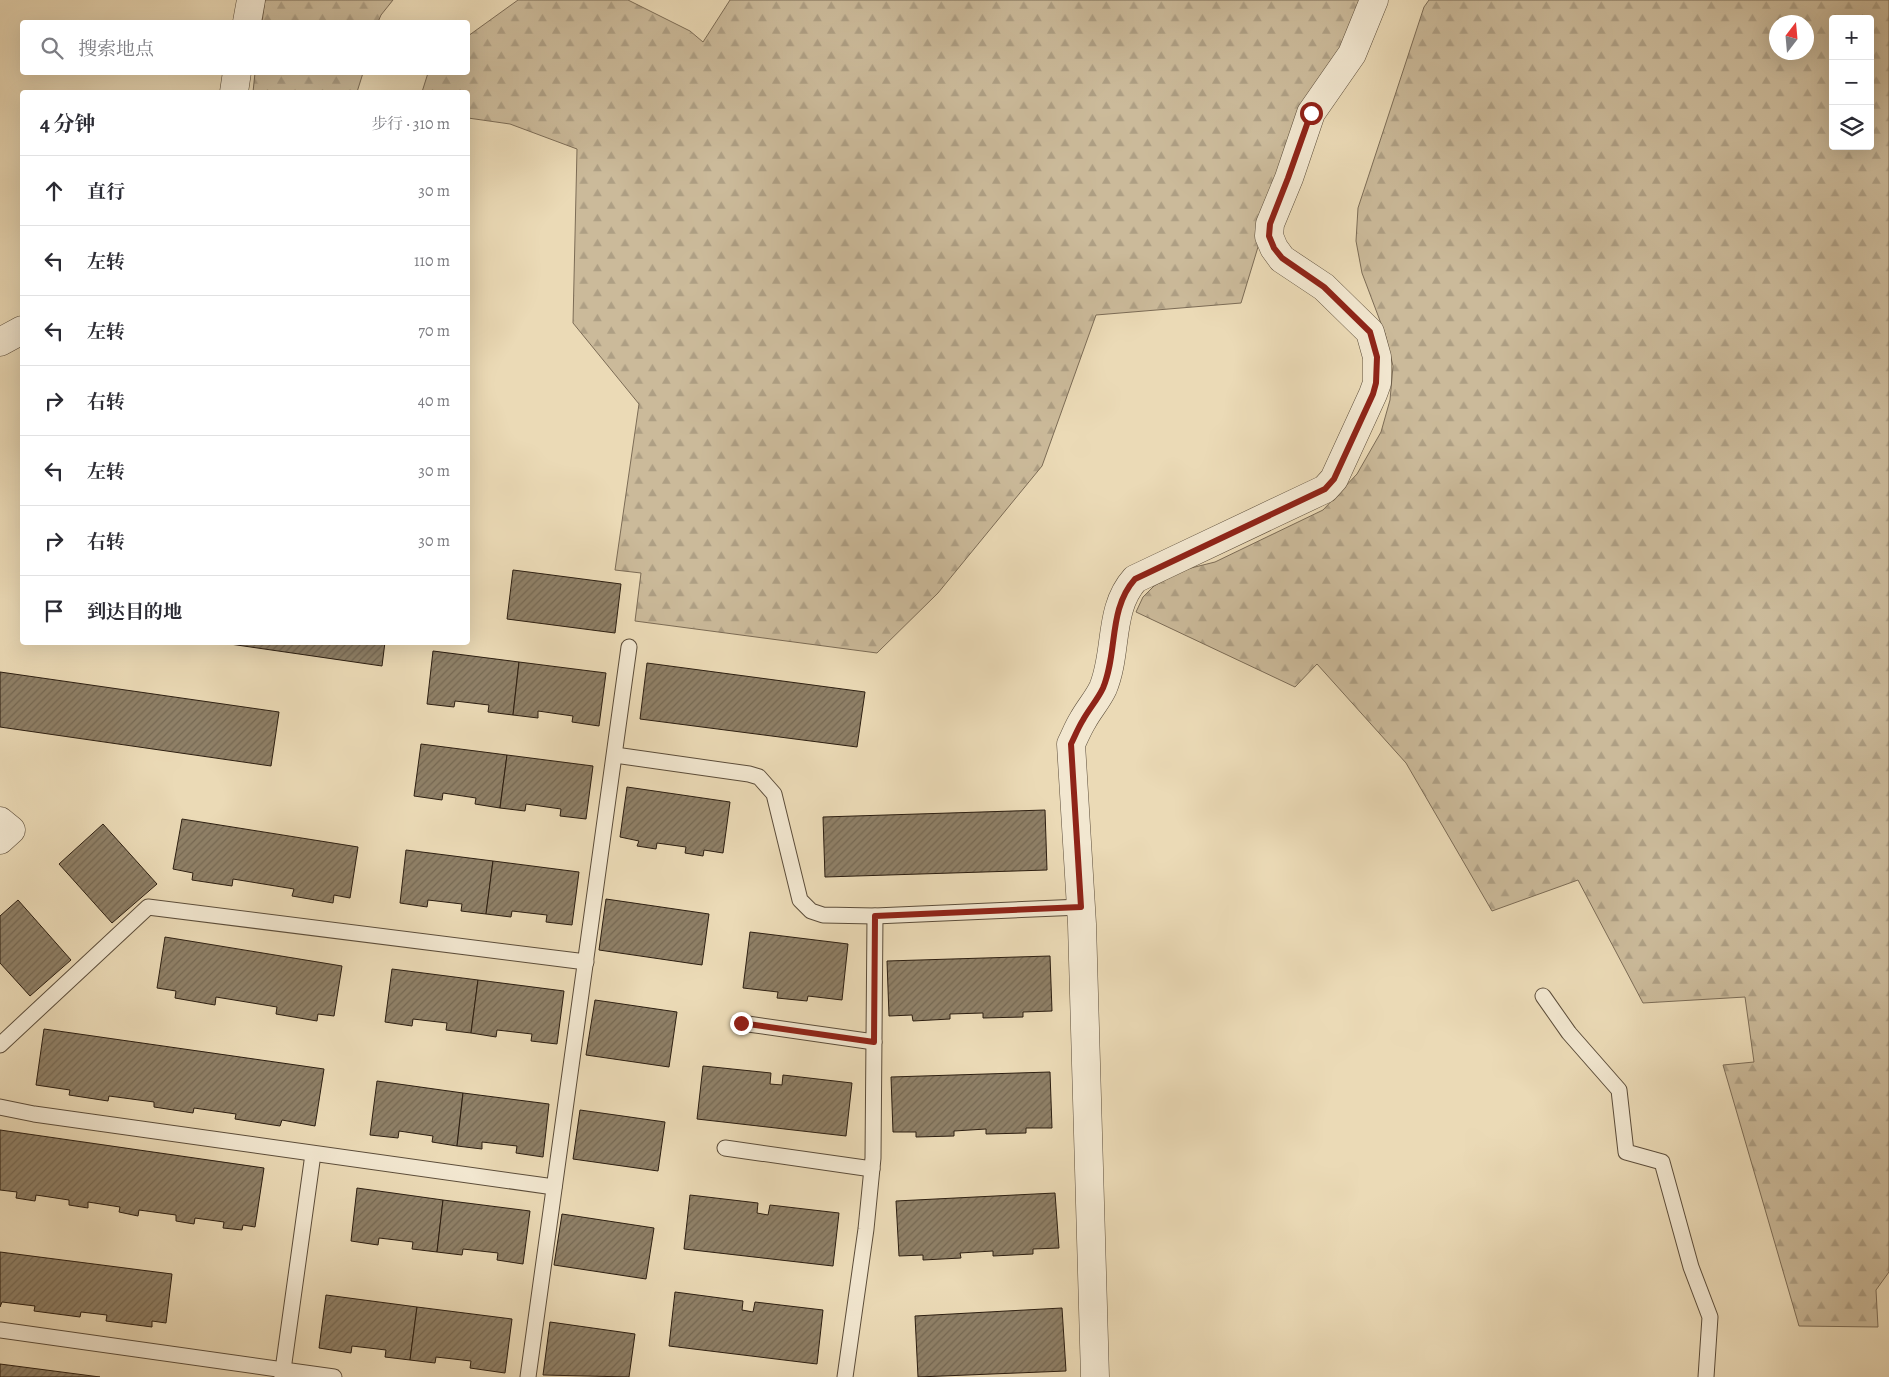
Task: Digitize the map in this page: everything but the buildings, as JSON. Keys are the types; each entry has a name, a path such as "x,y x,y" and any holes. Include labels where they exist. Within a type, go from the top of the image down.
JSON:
{"street":[{"path":"247,20 251,0"},
{"path":"1095,1377 1081,907 1071,744 1082,720 1103,688 1110,662 1117,612 1127,588 1135,579 1325,489 1334,479 1375,388 1377,357 1370,332 1324,287 1282,258 1274,248 1269,236 1270,224 1311,113 1352,54 1374,0"},
{"path":"234,90 237,75"},
{"path":"0,342 20,331"},
{"path":"0,821 11,830 0,840"}],"lane":[{"path":"528,1377 629,647"},
{"path":"615,755 759,777 774,794 800,900 811,911 822,915 875,916 1081,907"},
{"path":"0,1045 148,906 586,962"},
{"path":"845,1377 866,1229 872,1169 875,916"},
{"path":"1543,996 1569,1033 1619,1090 1626,1152 1662,1162 1691,1267 1710,1317 1706,1377"},
{"path":"741,1023 874,1042"},
{"path":"0,1107 34,1114 554,1188"},
{"path":"724,1148 872,1169"},
{"path":"282,1373 313,1154"},
{"path":"0,1330 282,1373 334,1377"}],"green space":[{"path":"265,0 393,0 379,20 262,20"},
{"path":"518,0 628,0 690,31 703,42 730,0 1364,0 1352,32 1299,112 1241,303 1096,315 1042,466 938,593 877,653 635,621 641,573 615,570 639,404 573,323 577,149 510,124 470,118 470,90 423,90 427,75 470,75 470,35"},
{"path":"1429,0 1889,0 1889,1272 1876,1290 1878,1327 1799,1326 1723,1065 1754,1062 1745,997 1643,1003 1578,880 1492,911 1406,763 1317,664 1295,687 1136,612 1143,597 1154,586 1183,570 1215,562 1323,510 1357,474 1381,432 1390,400 1393,366 1385,334 1362,273 1356,241 1358,208 1424,7"},
{"path":"255,75 362,75 358,90 253,90"}],"route":[{"path":"741,1023 874,1042 875,916 1081,907 1071,744 1082,720 1103,688 1110,662 1117,612 1127,588 1135,579 1325,489 1334,479 1373,394 1376,383 1377,357 1375,344 1370,332 1324,287 1282,258 1274,248 1269,236 1270,224 1311,113"}]}
